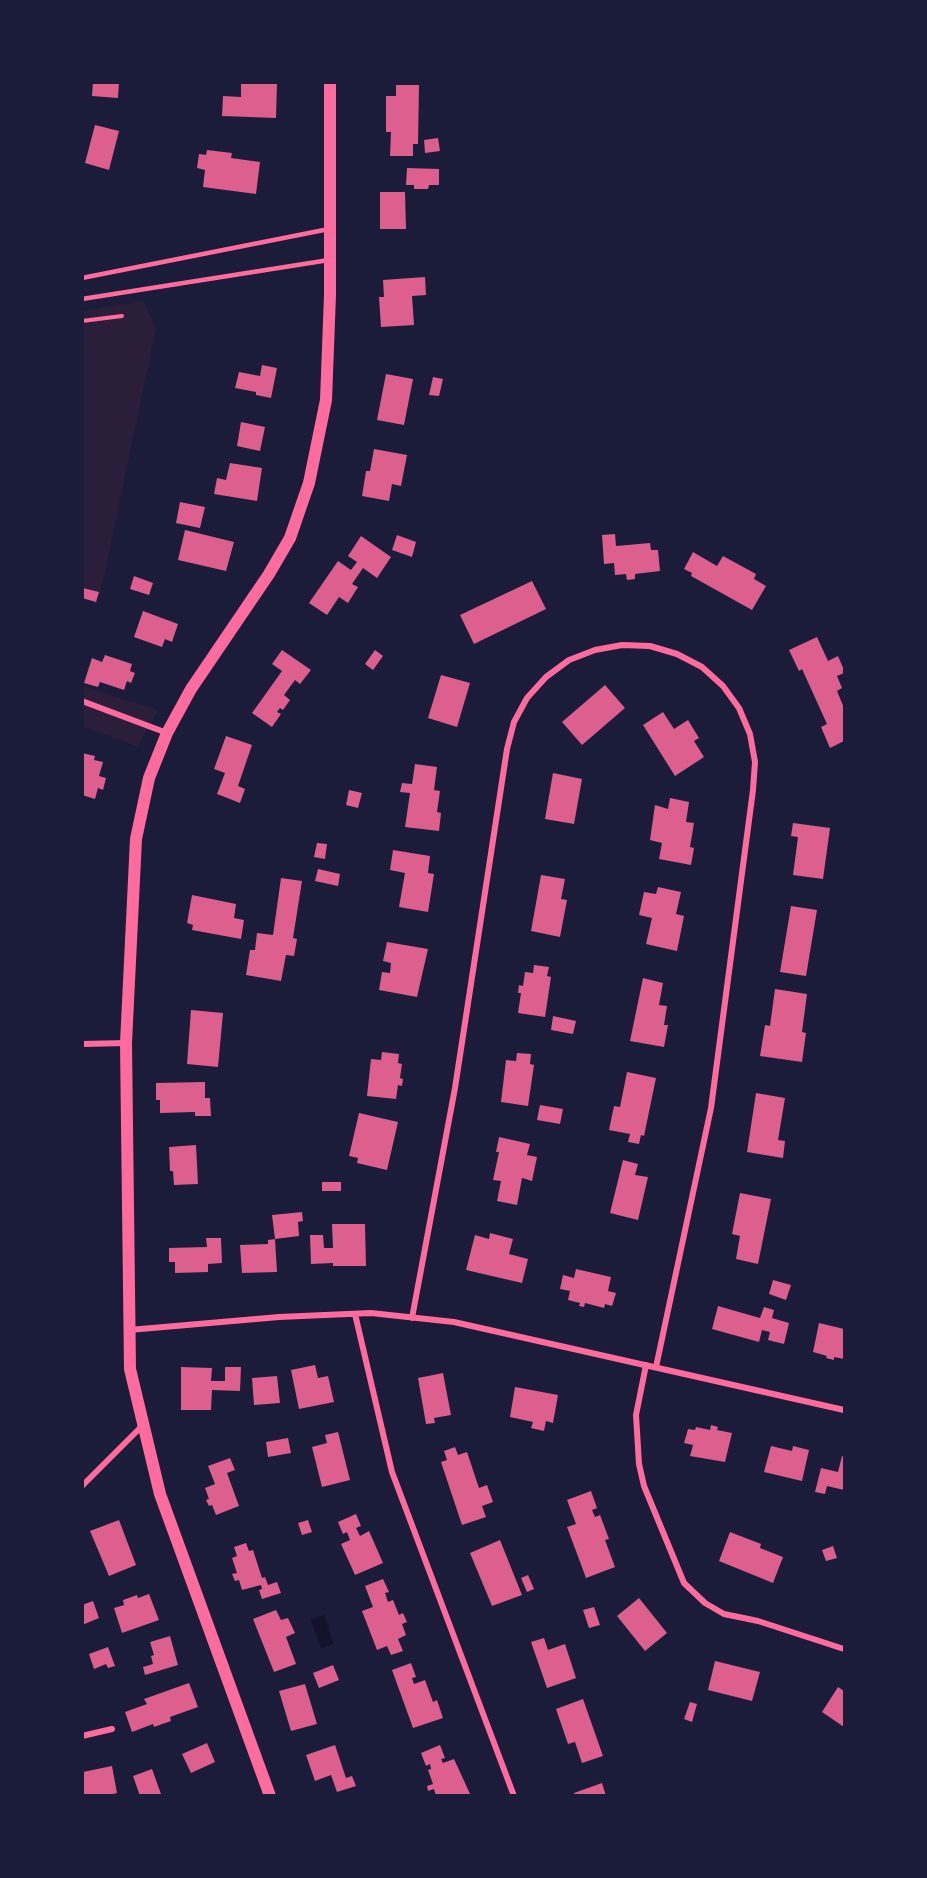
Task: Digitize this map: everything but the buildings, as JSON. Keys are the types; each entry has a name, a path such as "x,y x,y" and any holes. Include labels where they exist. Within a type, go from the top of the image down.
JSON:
{"main road":[{"path":"270,1796 160,1494 130,1370 126,1043 136,839 148,778 167,733 191,689 269,574 290,538 309,483 326,400 330,82"}],"street":[{"path":"412,1318 455,1088 507,749 514,722 527,698 546,677 569,660 604,648 622,645 651,646 686,658 702,667 723,686 739,708 750,734 755,762 752,802 711,1108 656,1367"},
{"path":"82,701 167,733"},
{"path":"82,1044 126,1043"},
{"path":"129,1330 279,1317 371,1313 454,1322 844,1410"},
{"path":"355,1314 392,1472 514,1796"},
{"path":"646,1365 636,1415 639,1464 644,1486 684,1583 705,1603 724,1614 758,1621 844,1649"},
{"path":"82,1486 142,1426"},
{"path":"82,1736 112,1729"}],"lane":[{"path":"82,278 329,229"},
{"path":"82,299 329,260"}],"path":[{"path":"82,321 122,316"}],"shaded area":[{"path":"143,301 156,328 100,596 83,592 82,311"},
{"path":"82,686 158,710 138,747 83,726"},
{"path":"324,1615 333,1644 321,1648 311,1620"}]}
